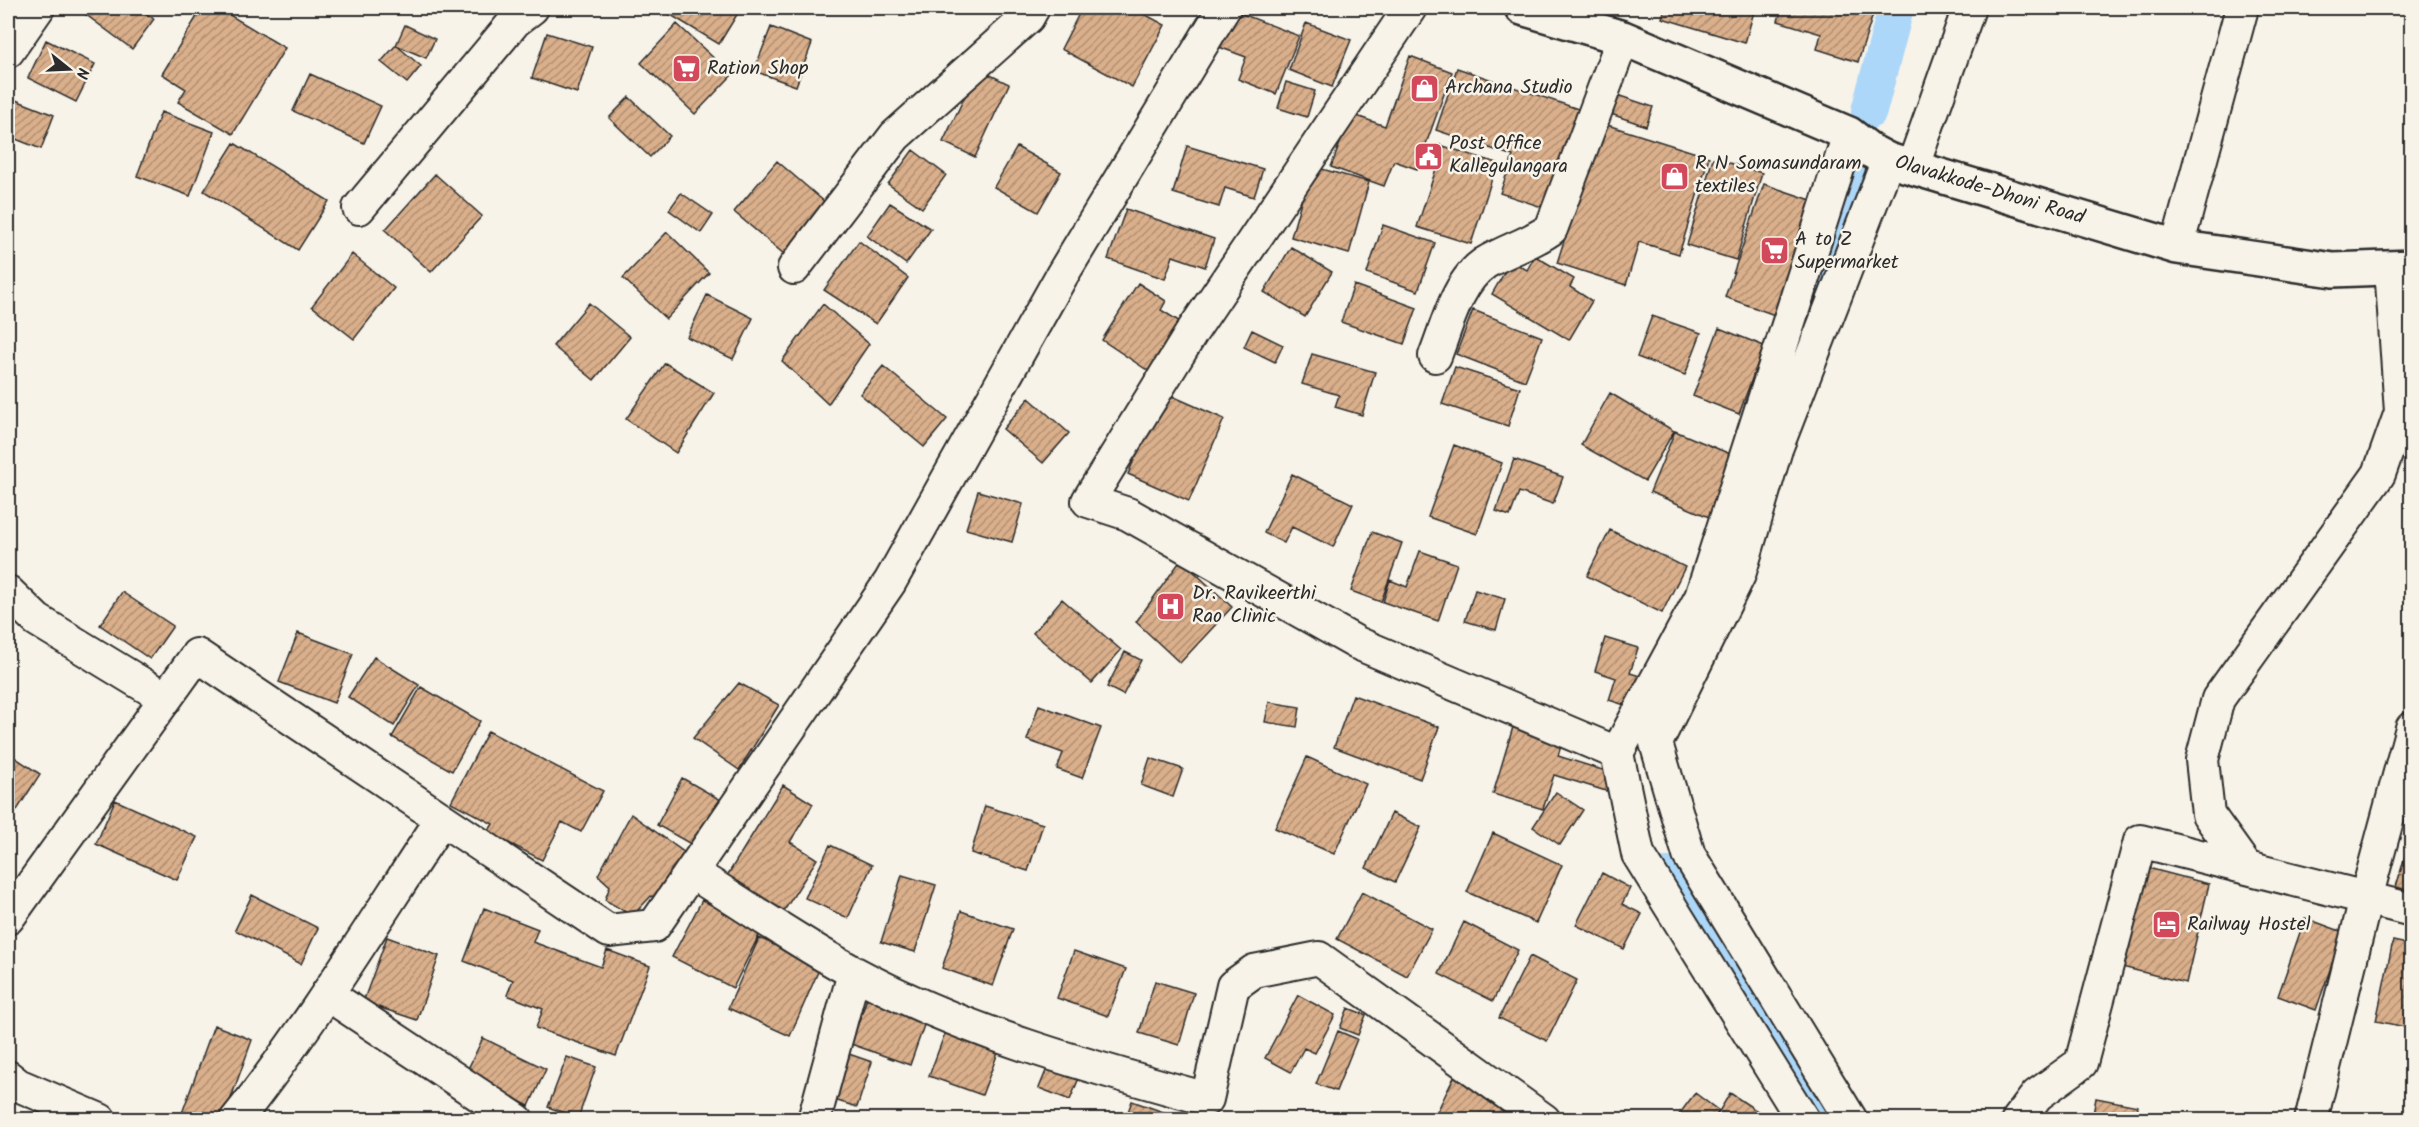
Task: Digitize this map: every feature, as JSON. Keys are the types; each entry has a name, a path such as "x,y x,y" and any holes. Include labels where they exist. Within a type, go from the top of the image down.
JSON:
{"main road":[{"name":"Olavakkode-Dhoni Road","path":"1522,8 1623,38 1850,134 1871,152 1900,163 2177,247 2332,270 2401,267"}],"street":[{"path":"8,51 38,8"},
{"path":"359,208 515,21 532,8"},
{"path":"794,268 895,136 1028,16 1033,8"},
{"path":"8,918 196,656 609,931 654,926 890,582 1062,275 1224,8"},
{"path":"1410,8 1192,332 1088,501 1128,514 1357,643 1617,753"},
{"path":"1851,1119 1689,855 1656,744 1739,574 1776,449 1969,8"},
{"path":"2177,247 2242,8"},
{"path":"1435,356 1465,284 1484,264 1533,242 1551,230 1623,38"},
{"path":"1803,1119 1638,854 1617,753 1701,597 1850,134"},
{"path":"2246,867 2208,814 2202,760 2218,699 2379,474 2406,414 2401,267"},
{"path":"8,592 36,620 165,698"},
{"path":"2311,1119 2366,898 2412,728"},
{"path":"236,1119 270,1077 327,994 442,819"},
{"path":"2018,1119 2037,1095 2081,1063 2140,841 2412,910"},
{"path":"691,872 854,973 927,1007 1074,1062 1207,1099 1233,986 1254,972 1319,958 1544,1119"},
{"path":"814,1119 854,973"},
{"path":"327,994 516,1119"},
{"path":"8,1077 18,1085 100,1119"}],"building":[{"path":"83,8 138,8 154,19 132,49 81,11"},
{"path":"202,8 218,8 285,48 233,134 178,102 186,89 162,74"},
{"path":"659,8 741,8 719,44"},
{"path":"988,8 1022,8 1020,17"},
{"path":"1082,8 1133,8 1165,25 1132,87 1061,49"},
{"path":"1227,8 1299,36 1276,94 1238,79 1246,57 1211,44"},
{"path":"1665,8 1755,8 1745,43 1662,18"},
{"path":"1782,8 1875,8 1858,62 1817,49 1821,34 1778,21"},
{"path":"1306,23 1351,40 1332,87 1289,70"},
{"name":"Ration Shop","path":"677,24 732,75 695,114 641,63"},
{"path":"405,25 435,39 426,58 396,45"},
{"path":"771,27 812,43 796,86 754,71"},
{"path":"547,33 592,47 577,93 532,78"},
{"path":"46,40 95,64 76,102 28,78"},
{"path":"396,45 421,66 407,83 381,62"},
{"path":"1410,56 1452,72 1417,169 1394,161 1384,186 1331,167 1351,114 1385,126"},
{"path":"1457,68 1581,110 1548,209 1500,193 1513,156 1436,130"},
{"path":"978,69 1009,84 975,157 943,142"},
{"path":"310,74 381,106 364,143 293,111"},
{"path":"1286,82 1315,91 1307,117 1278,108"},
{"path":"1611,93 1653,107 1646,126 1605,112"},
{"path":"8,97 54,115 41,149 8,136"},
{"path":"629,97 670,136 650,157 609,118"},
{"path":"161,112 214,132 190,196 137,176"},
{"path":"1601,123 1709,157 1679,254 1639,242 1626,285 1557,263"},
{"path":"234,143 329,201 298,250 204,191"},
{"path":"1440,145 1497,163 1471,244 1417,227 1437,166 1434,164"},
{"path":"1187,146 1263,169 1254,197 1225,188 1219,207 1173,193"},
{"path":"1017,147 1061,172 1038,212 994,187"},
{"path":"913,150 946,175 922,208 888,184"},
{"path":"1713,158 1762,173 1736,260 1687,245"},
{"path":"777,161 833,209 791,260 734,212"},
{"path":"1311,166 1369,182 1349,254 1291,237"},
{"path":"435,174 482,216 431,272 385,230"},
{"name":"A to Z Supermarket","path":"1764,184 1823,204 1783,318 1725,297"},
{"path":"681,193 713,215 701,233 669,210"},
{"path":"890,203 931,229 906,264 867,236"},
{"path":"8,204 14,210 8,217"},
{"path":"1126,209 1214,239 1205,267 1173,256 1165,279 1108,259"},
{"path":"1383,225 1435,243 1418,291 1367,273"},
{"path":"667,232 709,273 666,319 623,278"},
{"path":"859,241 908,278 876,324 824,290"},
{"path":"1291,247 1332,272 1305,317 1264,292"},
{"path":"352,254 394,288 354,339 312,306"},
{"path":"1535,256 1574,279 1570,287 1592,301 1569,340 1492,294 1511,261 1527,270"},
{"path":"1138,283 1166,301 1161,310 1182,323 1150,372 1102,340"},
{"path":"1354,285 1417,308 1404,344 1341,322"},
{"path":"707,295 753,318 733,359 687,337"},
{"path":"589,303 630,337 594,380 553,346"},
{"path":"823,304 869,344 828,404 782,361"},
{"path":"1473,310 1542,337 1525,381 1456,354"},
{"path":"1652,316 1701,333 1685,375 1637,357"},
{"path":"1719,328 1764,346 1739,414 1693,396"},
{"path":"1252,330 1283,345 1275,362 1244,347"},
{"path":"1312,354 1375,372 1362,415 1335,407 1339,395 1302,384"},
{"path":"665,363 714,393 676,453 626,419"},
{"path":"883,366 947,419 924,447 860,394"},
{"path":"1455,367 1520,388 1508,426 1442,404"},
{"path":"1163,392 1224,419 1189,501 1128,474"},
{"path":"1610,393 1674,431 1645,481 1581,445"},
{"path":"1029,398 1069,433 1043,463 1003,429"},
{"path":"1675,431 1735,456 1709,517 1650,492"},
{"path":"1454,445 1502,463 1477,534 1428,517"},
{"path":"1514,459 1563,477 1553,504 1519,492 1510,516 1496,511"},
{"path":"1292,474 1353,504 1333,547 1292,527 1284,543 1264,533"},
{"path":"978,491 1023,504 1012,542 966,529"},
{"path":"1610,530 1685,567 1662,613 1587,576"},
{"path":"1372,532 1402,543 1381,602 1351,591"},
{"path":"1420,551 1457,564 1438,621 1383,602 1390,580 1407,587"},
{"path":"1181,560 1232,607 1180,663 1136,622"},
{"path":"1475,590 1505,599 1496,630 1465,621"},
{"path":"122,592 173,626 150,659 100,625"},
{"path":"1062,599 1121,650 1092,683 1033,633"},
{"path":"298,633 353,654 334,703 279,682"},
{"path":"1605,638 1638,648 1630,673 1640,676 1631,707 1609,700 1616,678 1595,671"},
{"path":"1125,652 1141,660 1123,695 1107,687"},
{"path":"374,657 419,685 394,726 348,697"},
{"path":"739,683 779,705 739,770 693,738"},
{"path":"421,687 480,721 452,771 392,737"},
{"path":"1353,695 1439,727 1420,779 1334,747"},
{"path":"1269,702 1300,707 1297,727 1265,722"},
{"path":"1039,705 1101,728 1082,778 1057,769 1063,753 1027,740"},
{"path":"1513,727 1562,742 1558,756 1612,773 1606,791 1554,775 1543,809 1493,794"},
{"path":"488,731 603,791 581,832 562,822 542,860 488,832 493,824 451,802"},
{"path":"8,753 40,774 12,818 8,815"},
{"path":"1307,757 1366,784 1334,854 1275,828"},
{"path":"1150,758 1183,769 1173,797 1141,785"},
{"path":"682,778 721,800 696,847 657,825"},
{"path":"783,785 813,804 790,842 817,859 782,914 725,879"},
{"path":"1556,792 1583,810 1560,845 1533,827"},
{"path":"115,800 197,837 177,880 96,844"},
{"path":"985,806 1043,824 1028,871 971,853"},
{"path":"1392,813 1421,827 1395,882 1366,868"},
{"path":"631,814 685,853 671,870 675,878 658,898 651,896 636,912 629,914 605,900 610,886 598,875"},
{"path":"2412,832 2412,891 2396,887"},
{"path":"1493,833 1562,865 1536,923 1467,892"},
{"path":"830,845 872,865 848,918 805,898"},
{"name":"Railway Hostel","path":"2148,868 2209,884 2186,983 2122,967"},
{"path":"1602,873 1630,888 1622,904 1642,914 1624,949 1576,925"},
{"path":"902,875 936,885 915,952 881,942"},
{"path":"1362,892 1432,929 1407,976 1337,939"},
{"path":"252,895 318,928 301,964 235,930"},
{"path":"702,900 761,931 733,988 672,957"},
{"path":"484,908 538,929 533,942 601,967 607,950 650,966 616,1056 536,1028 543,1009 507,995 513,980 464,961"},
{"path":"961,911 1013,929 993,986 942,968"},
{"path":"2305,918 2343,932 2316,1010 2278,996"},
{"path":"1464,922 1518,950 1493,1001 1439,974"},
{"path":"387,937 439,956 417,1020 363,1002"},
{"path":"759,938 821,965 790,1036 728,1008"},
{"path":"2393,941 2412,945 2410,1028 2376,1021"},
{"path":"1074,951 1126,969 1108,1016 1057,998"},
{"path":"1530,956 1577,980 1547,1041 1499,1018"},
{"path":"1155,981 1194,993 1179,1045 1139,1033"},
{"path":"870,990 929,1011 910,1065 851,1044"},
{"path":"1298,995 1335,1015 1315,1053 1304,1048 1291,1072 1265,1058"},
{"path":"1348,1008 1366,1015 1358,1035 1340,1028"},
{"path":"951,1017 1004,1037 982,1095 929,1076"},
{"path":"214,1025 252,1040 223,1120 191,1120 181,1116"},
{"path":"1338,1031 1357,1039 1336,1091 1316,1084"},
{"path":"483,1038 546,1069 529,1106 465,1075"},
{"path":"846,1053 872,1062 857,1107 831,1099"},
{"path":"567,1057 596,1067 578,1118 548,1107"},
{"path":"1048,1066 1079,1078 1070,1100 1039,1088"},
{"path":"1458,1069 1512,1097 1501,1120 1433,1120"},
{"path":"1695,1093 1719,1111 1713,1120 1675,1120"},
{"path":"1730,1093 1771,1120 1714,1120"},
{"path":"2096,1098 2138,1106 2136,1120 2092,1120"},
{"path":"1132,1101 1186,1120 1125,1120"}],"waterway":[{"path":"1869,111 1896,8"},
{"path":"1803,347 1858,155"},
{"path":"1668,875 1830,1120"}],"place":[{"name":"Ration Shop","path":"686,69"},
{"name":"Archana Studio","path":"1424,88"},
{"name":"Post Office Kallegulangara","path":"1428,156"},
{"name":"R N Somasundaram textiles","path":"1674,176"},
{"name":"A to Z Supermarket","path":"1774,251"},
{"name":"Dr. Ravikeerthi Rao Clinic","path":"1171,606"},
{"name":"Railway Hostel","path":"2166,925"}]}
